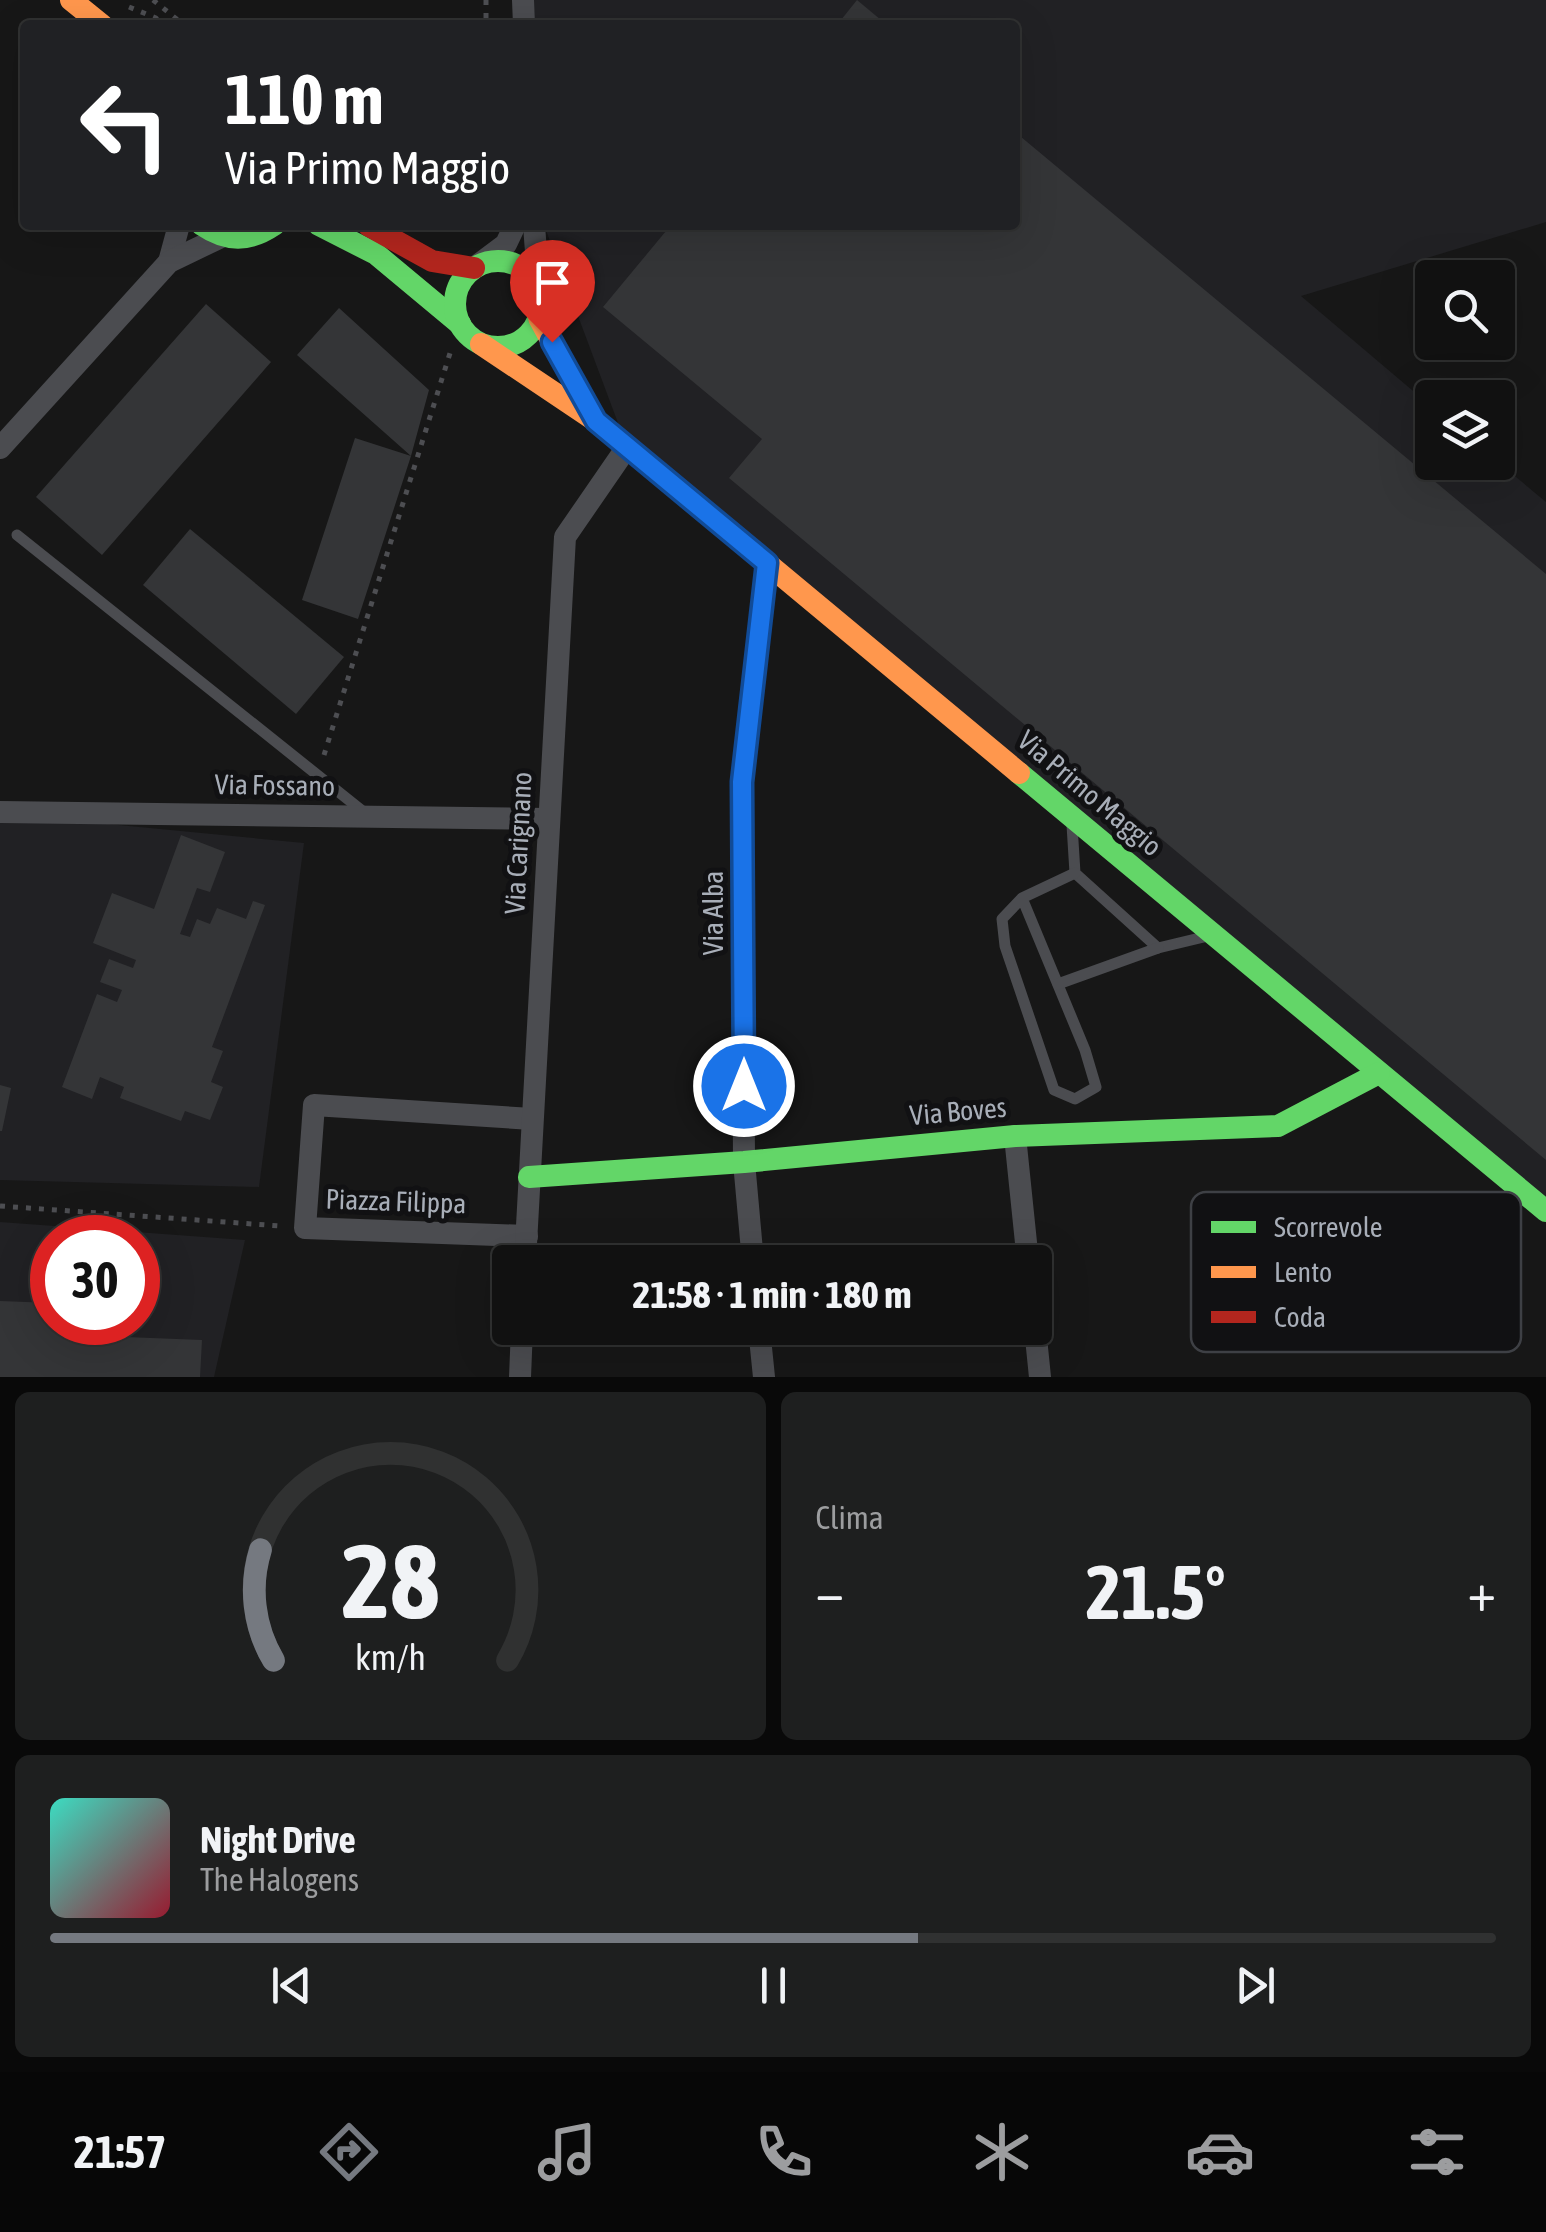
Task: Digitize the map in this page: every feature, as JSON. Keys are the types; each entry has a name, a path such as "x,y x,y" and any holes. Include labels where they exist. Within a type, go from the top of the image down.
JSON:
{"main road":[{"path":"71,0 96,20"},
{"path":"212,231 239,240 271,230"},
{"path":"334,230 390,264 460,324"},
{"path":"377,230 432,261 474,268 494,261 506,262 527,273 539,292 538,318 524,339 501,348 481,344 468,336 456,313 457,290 474,268"},
{"name":"Via Primo Maggio","path":"538,318 596,421"},
{"name":"Via Primo Maggio","path":"481,344 596,421 1546,1211"},
{"name":"Via Boves","path":"529,1177 744,1162 1015,1136 1278,1126 1379,1072"}],"street":[{"path":"169,262 178,230"},
{"path":"474,268 506,244 513,230"},
{"path":"534,230 539,292"},
{"path":"0,448 169,262 212,231"},
{"name":"Via Carignano","path":"527,1245 565,537 627,447"},
{"name":"Via Alba","path":"752,1245 744,1162 742,782 767,563"},
{"name":"Via Fossano","path":"0,812 549,819"},
{"name":"Piazza Filippa","path":"527,1236 305,1228 314,1105 532,1119"},
{"path":"1015,1136 1026,1245"},
{"path":"520,1377 521,1345"},
{"path":"761,1345 764,1377"},
{"path":"1037,1345 1040,1377"}],"lane":[{"path":"17,534 370,816"},
{"path":"1071,816 1075,873 1158,948"},
{"path":"1022,898 1085,1050 1096,1087 1075,1099 1054,1090 1005,946 1002,919 1022,898 1075,873"},
{"path":"1058,984 1158,948 1214,935"}],"path":[{"path":"121,0 157,20"},
{"path":"153,0 178,20"},
{"path":"317,775 460,324"},
{"path":"0,1206 305,1228"}],"shaded area":[{"path":"523,0 1546,0 1546,222 1301,296 1415,393 1415,480 1515,480 1515,476 1546,502 1546,1211 627,447 546,230 1020,230 1020,20 524,20"},
{"path":"0,821 108,824 304,843 259,1187 0,1180"},
{"path":"0,1222 30,1224 30,1345 160,1345 160,1234 245,1240 214,1377 0,1377"}],"building":[{"path":"857,0 881,20 841,20"},
{"path":"1020,136 1415,465 1415,480 1433,480 1546,574 1546,1160 729,478 762,439 603,307 667,230 1020,230"},
{"path":"206,304 271,362 102,555 36,497"},
{"path":"339,308 429,390 411,456 297,355"},
{"path":"355,438 411,456 358,619 302,600"},
{"path":"190,529 344,657 296,714 143,585"},
{"path":"181,835 225,852 210,892 197,888 180,934 190,937 197,919 210,924 217,908 246,919 253,901 265,905 212,1047 223,1051 211,1082 223,1087 210,1120 185,1111 181,1121 120,1098 124,1087 100,1077 92,1099 62,1087 97,994 117,1002 122,990 100,982 109,959 133,968 136,960 93,943 112,893 154,909"},
{"path":"0,1085 11,1088 2,1131 0,1131"},
{"path":"0,1301 30,1302 30,1345 160,1345 160,1338 202,1340 200,1377 0,1377"}],"traffic: fast":[{"path":"211,230 238,238 265,230"},
{"path":"329,230 376,254 460,324"},
{"path":"498,261 522,268 534,280 541,304 534,328 522,340 498,347 474,340 462,328 455,304 462,280 474,268 498,261"},
{"path":"1019,773 1546,1211"},
{"path":"529,1177 744,1162 1015,1136 1278,1126 1379,1073"}],"traffic: slow":[{"path":"71,0 96,20"},
{"path":"539,318 591,413"},
{"path":"481,344 596,421 1019,773"}],"traffic: jam":[{"path":"376,230 432,261 474,268"}],"route":[{"path":"552,342 596,421 767,563 742,782 744,1086"}]}
